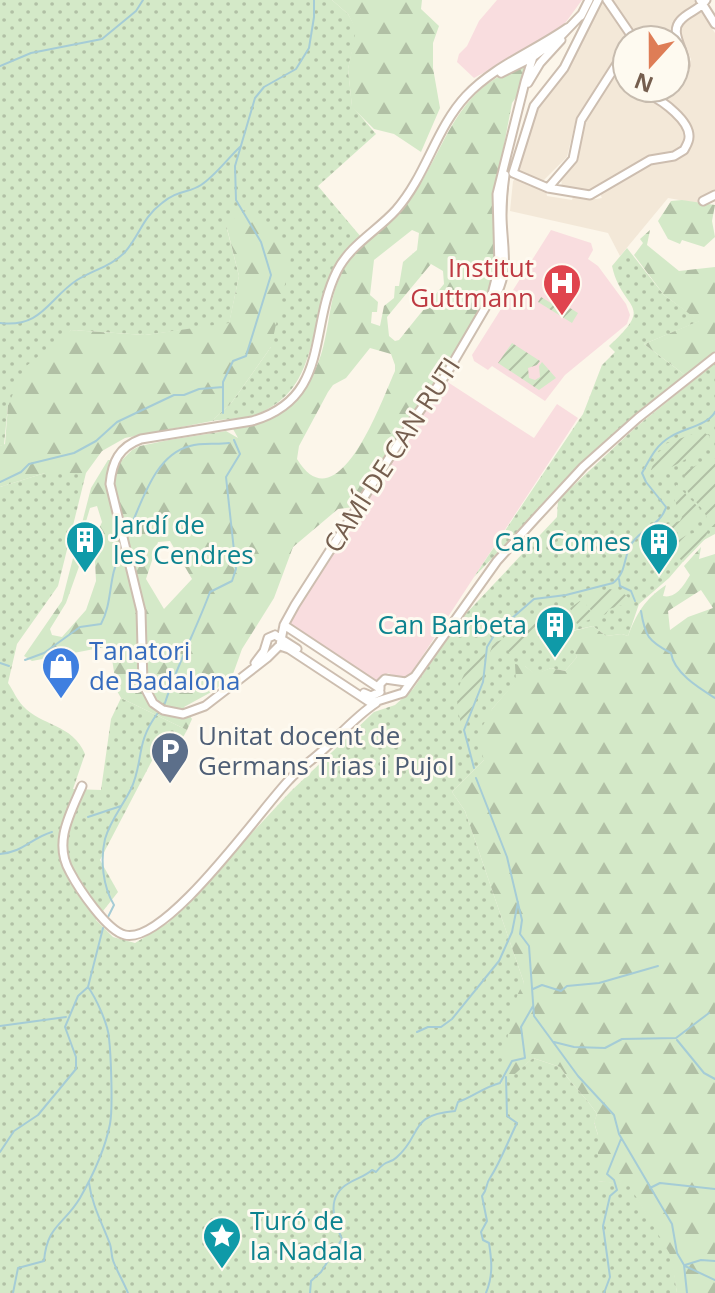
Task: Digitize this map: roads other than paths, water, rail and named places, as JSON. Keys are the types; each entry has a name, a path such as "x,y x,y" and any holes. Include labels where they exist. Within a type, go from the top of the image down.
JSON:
{"street":[{"path":"533,57 581,15 589,0"},
{"path":"598,0 564,68 534,106 513,173 548,188 590,195 650,160 674,156 684,150 689,137 687,127 668,104"},
{"path":"607,0 624,24"},
{"path":"678,24 703,2 715,24"},
{"name":"CAMÍ DE CAN RUTI","path":"523,92 540,63 575,26 581,15"},
{"path":"567,28 479,82 453,114 415,185 397,210 349,254 331,286 313,365 290,401 269,415 252,421 134,441 122,450 112,469 110,484 141,611 141,672 148,696 163,710 183,714 205,706 246,674 277,644 375,698 403,693 497,561 583,467 715,357"},
{"path":"475,87 561,40"},
{"name":"CAMÍ DE CAN RUTI","path":"496,282 499,267 498,190 533,57"},
{"path":"548,188 573,159 581,120 611,73"},
{"name":"CAMÍ DE CAN RUTI","path":"502,215 507,157"},
{"name":"CAMÍ DE CAN RUTI","path":"277,644 295,605 447,373 503,281 505,263 498,190"},
{"path":"703,201 715,195"},
{"name":"CAMÍ DE CAN RUTI","path":"488,305 505,263 497,234"},
{"name":"CAMÍ DE CAN RUTI","path":"277,644 275,630 295,605"},
{"path":"284,625 375,698"},
{"path":"82,786 63,833 63,856 69,872 108,924 124,935 140,934 162,922 187,900 291,777 375,698 385,679 406,682 415,677"},
{"path":"392,697 399,686 394,679"}],"waterway":[{"path":"0,66 31,53 102,39 136,11 143,0"},
{"path":"223,413 223,382 233,361 246,356 271,275 261,242 236,200 235,166 255,98 264,87 296,69 309,48 314,0"},
{"path":"0,323 26,321 35,317 77,280 120,257 155,209 167,199 206,181 241,146"},
{"path":"0,482 21,472 29,464 74,453 96,441 117,422 174,395 223,387"},
{"path":"474,768 464,730 483,682 487,647 496,632 534,599 566,595 613,583 617,579 632,543 660,518 666,507 642,473 650,458 665,441 701,424 715,412"},
{"path":"165,703 210,592 232,581 236,569 226,477 240,454 234,440"},
{"path":"133,521 154,476 169,457 195,445 229,443"},
{"path":"25,660 44,653 80,627 101,624 120,555"},
{"path":"619,579 620,586 631,591 635,601"},
{"path":"641,611 649,637 671,653 677,667 688,679 715,698"},
{"path":"0,663 9,666"},
{"path":"108,917 114,905 104,873 105,839 131,789 145,734 157,714"},
{"path":"476,778 507,857 522,920 520,934 529,946 534,1016 578,1076 614,1115 619,1134 672,1224 677,1253 684,1265 687,1293"},
{"path":"88,817 121,806"},
{"path":"0,854 15,851 52,832"},
{"path":"417,1032 428,1027 441,1027 452,1019 499,961 512,932 518,902"},
{"path":"13,1293 18,1268 44,1261 52,1232 80,1198 108,1133 111,1107 109,1038 101,1011 88,987 103,928"},
{"path":"533,989 542,985 561,991 567,986 599,983 658,966"},
{"path":"0,1152 14,1131 38,1115 76,1069 76,1057 65,1027 78,996 88,987"},
{"path":"310,1293 311,1281 321,1272 342,1239 334,1216 337,1194 349,1183 372,1170 376,1172 394,1159 405,1149 423,1121 440,1113 455,1111 458,1102 500,1083 512,1061 525,1058 521,1027 533,1006"},
{"path":"554,1042 574,1047 605,1048 622,1039 676,1038 709,1013"},
{"path":"0,1026 66,1017"},
{"path":"677,1040 704,1073 715,1079"},
{"path":"486,1293 491,1263 489,1243 483,1240 481,1232 487,1221 482,1196 517,1123 507,1116 506,1077"},
{"path":"604,1293 610,1277 603,1226 610,1196 617,1190 614,1180 607,1174 621,1139"},
{"path":"89,1183 113,1261 128,1293"},
{"path":"650,1188 660,1183 715,1189"},
{"path":"685,1265 701,1260 715,1261"},
{"path":"685,1266 715,1280"}],"place":[{"name":"Institut Guttmann","path":"562,317"},
{"name":"Jardí de les Cendres","path":"85,574"},
{"name":"Can Comes","path":"659,576"},
{"name":"Can Barbeta","path":"555,659"},
{"name":"Tanatori de Badalona","path":"61,700"},
{"name":"Unitat docent de Germans Trias i Pujol","path":"170,785"},
{"name":"Turó de la Nadala","path":"222,1270"}]}
